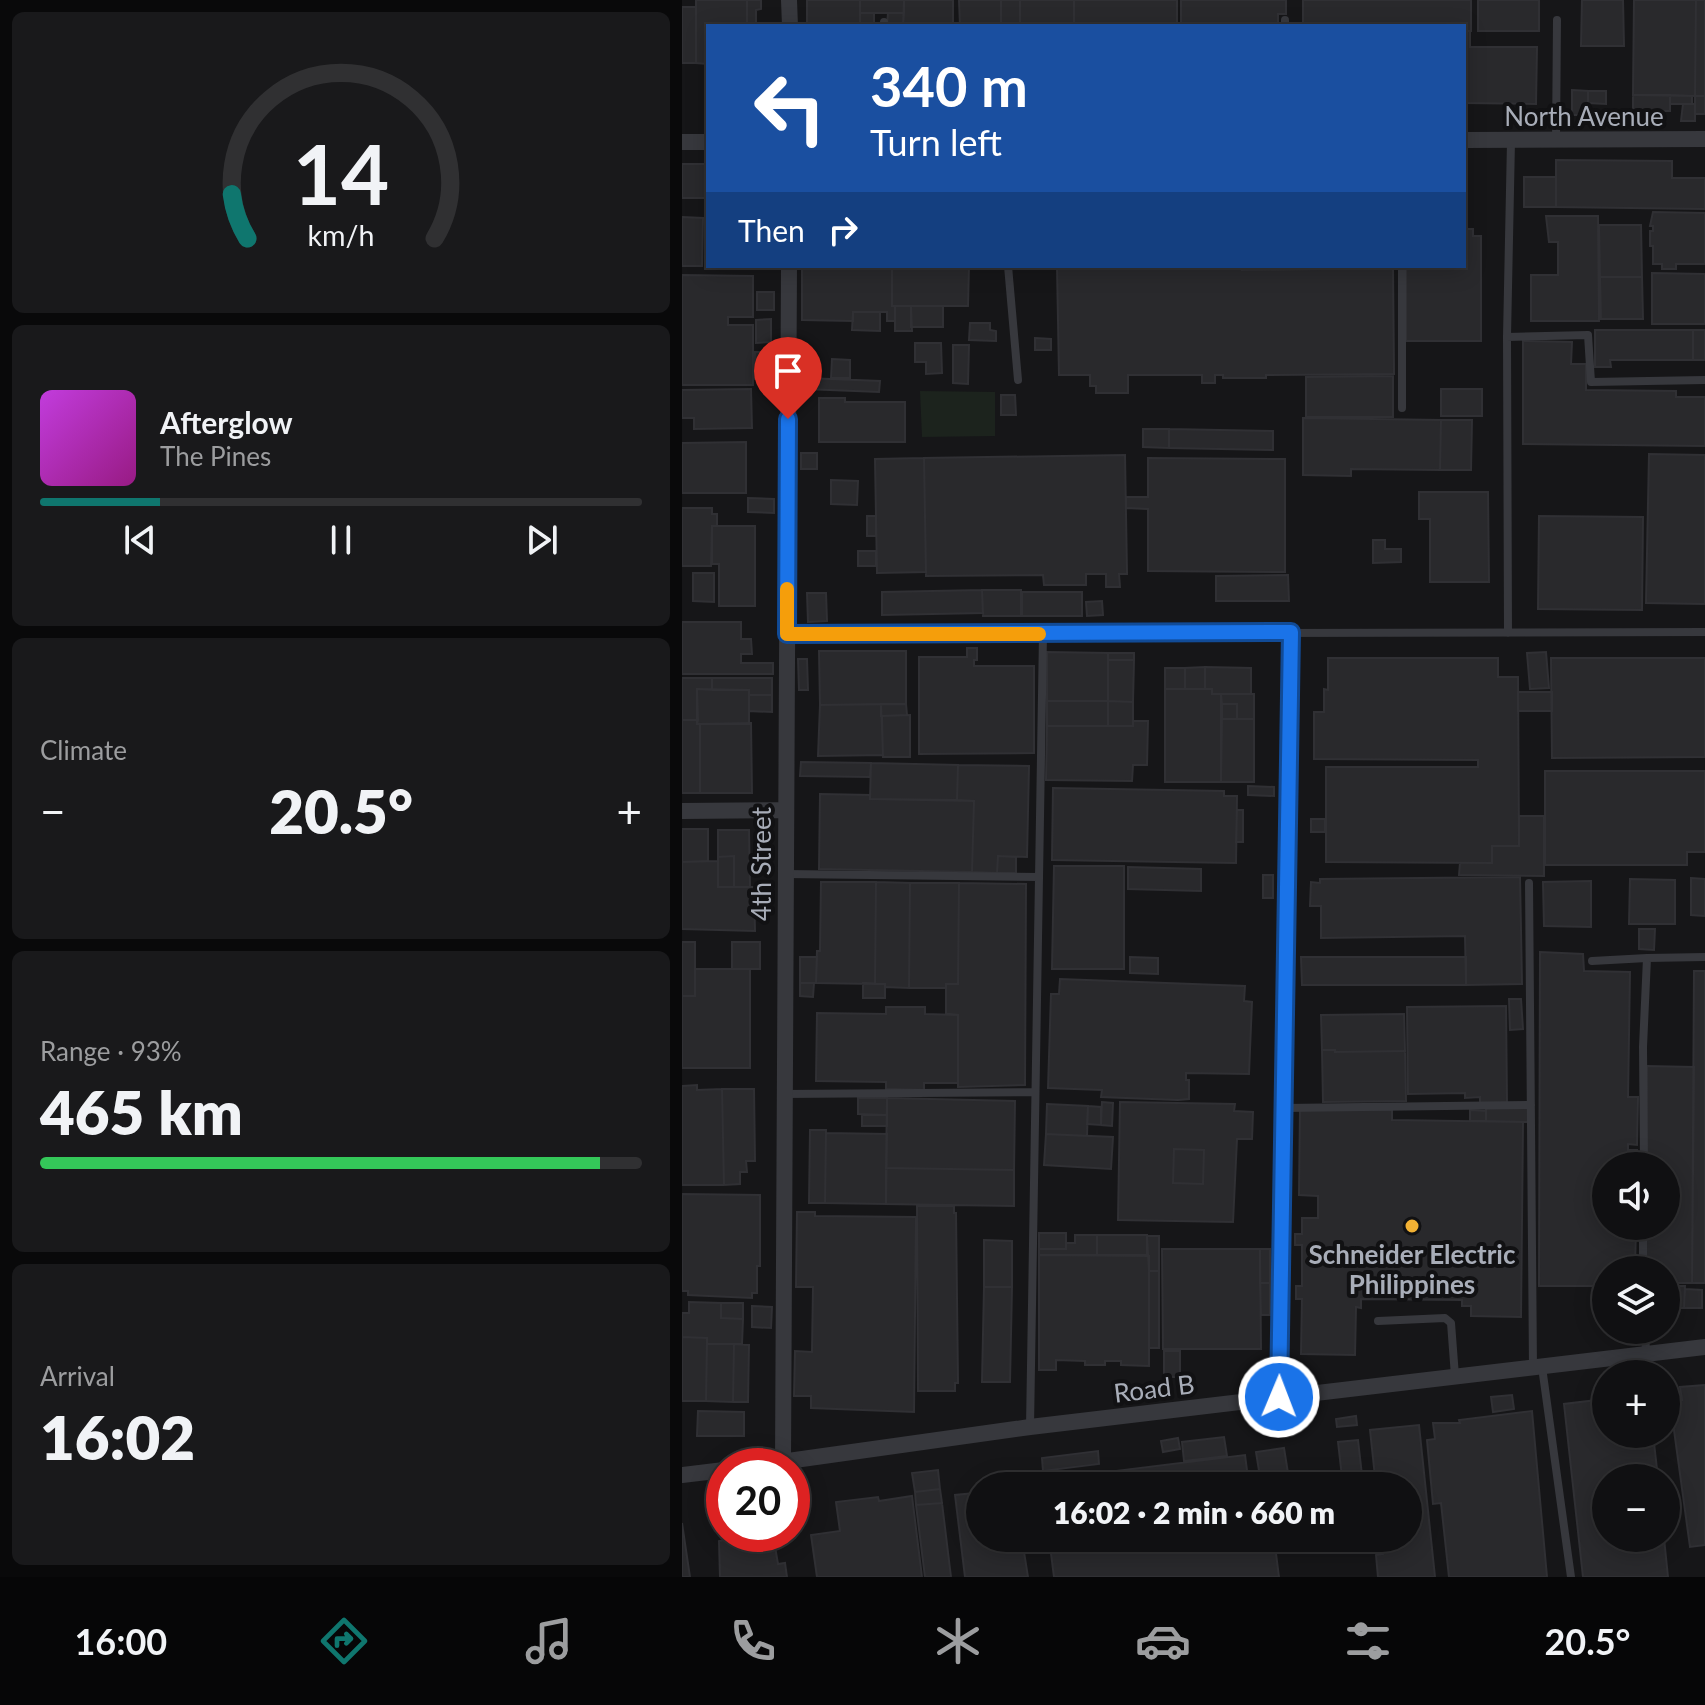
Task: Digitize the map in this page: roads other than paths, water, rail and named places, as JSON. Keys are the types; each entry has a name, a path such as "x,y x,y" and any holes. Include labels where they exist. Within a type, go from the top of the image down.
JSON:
{"street":[{"path":"789,0 790,24"},
{"name":"North Avenue","path":"1466,140 1705,139"},
{"path":"682,142 706,142"},
{"name":"4th Street","path":"783,1448 789,268"},
{"path":"682,811 786,810"},
{"name":"Road B","path":"810,1458 1030,1427 1705,1347"},
{"path":"682,1475 706,1472"}],"lane":[{"path":"1556,140 1557,20"},
{"path":"1508,633 1507,337 1511,141"},
{"path":"1008,268 1018,380"},
{"path":"1402,268 1402,408"},
{"path":"1507,337 1588,335 1591,382 1705,380"},
{"path":"1279,1397 1291,632"},
{"path":"787,634 1705,632"},
{"path":"1030,1427 1043,634"},
{"path":"785,874 1039,877"},
{"path":"1529,883 1538,1368 1571,1577"},
{"path":"1592,961 1705,957"},
{"path":"1644,1152 1643,1047 1647,958"},
{"path":"783,1094 1035,1092"},
{"path":"1284,1108 1531,1105"},
{"path":"1378,1321 1445,1318 1451,1323 1455,1377"},
{"path":"1646,1344 1646,1352"}],"place":[{"name":"Schneider Electric Philippines","path":"1412,1226"}]}
